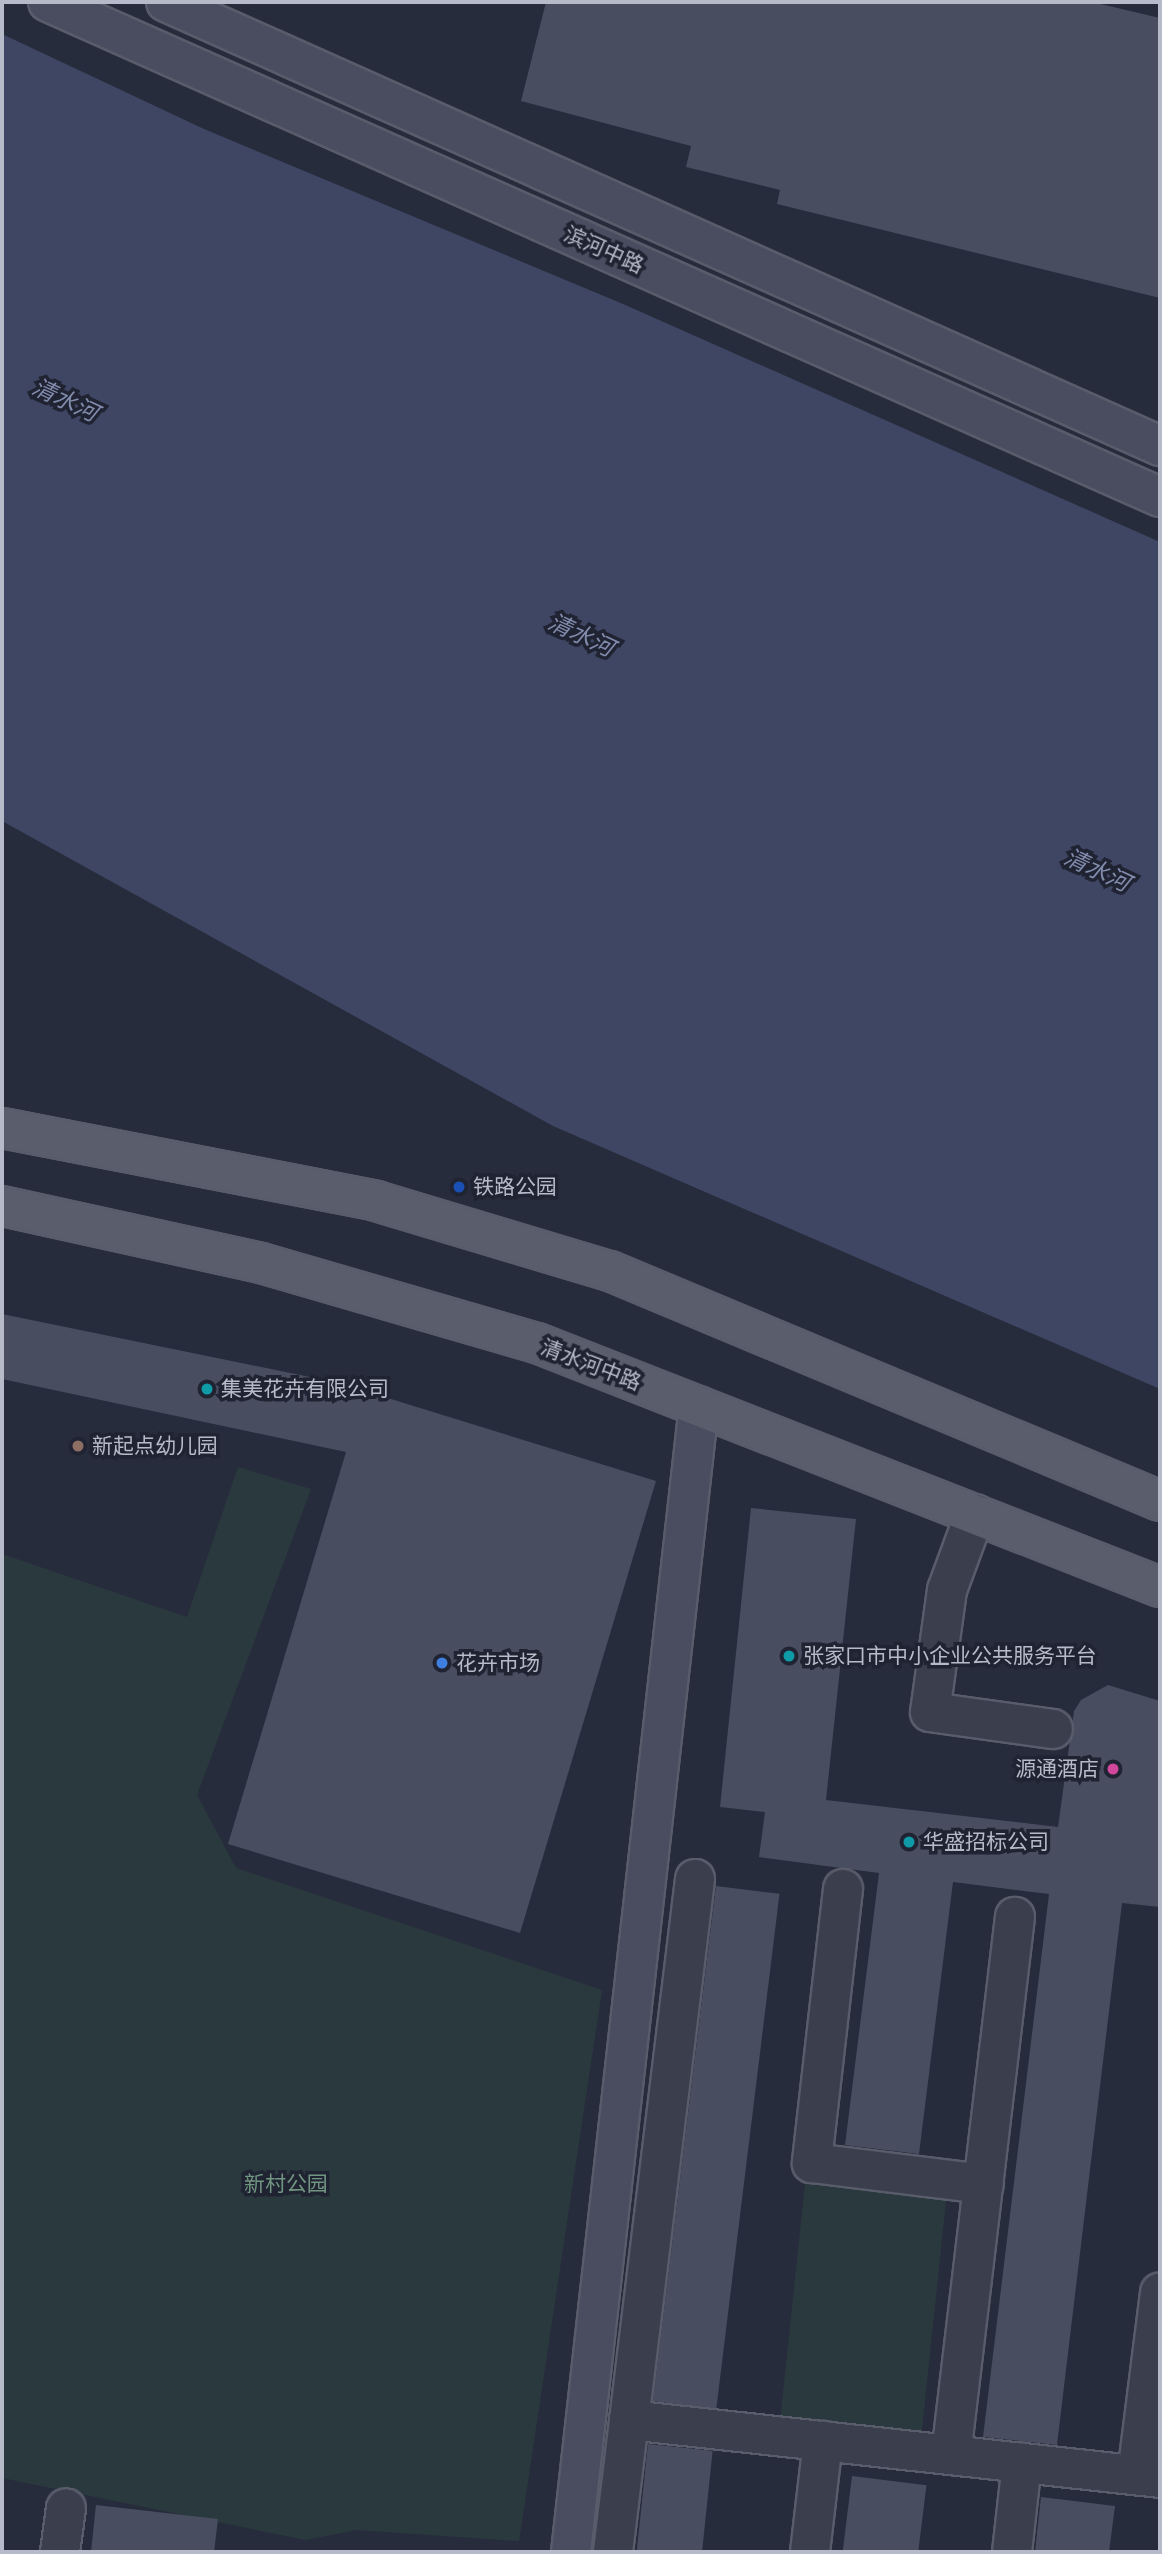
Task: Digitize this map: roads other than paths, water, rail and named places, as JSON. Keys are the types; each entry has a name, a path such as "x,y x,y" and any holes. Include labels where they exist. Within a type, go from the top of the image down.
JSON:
{"main road":[{"name":"滨河中路","path":"48,2 115,15 1160,497"},
{"path":"166,2 1160,446"},
{"path":"2,1128 376,1201 610,1271 1160,1501"},
{"name":"清水河中路","path":"2,1206 274,1267 537,1343 1160,1587"},
{"path":"571,2552 699,1406"}],"street":[{"path":"975,1514 947,1590 930,1713 1054,1729"},
{"path":"613,2552 695,1880"},
{"path":"843,1889 812,2163 984,2184"},
{"path":"951,2455 1016,1917"},
{"path":"629,2420 1149,2477 1160,2292"},
{"path":"810,2552 823,2441"},
{"path":"1012,2552 1023,2463"},
{"path":"60,2552 66,2508"}],"water":[{"name":"清水河","path":"2,34 204,129 623,304 1160,542 1160,1389 553,1126 2,821"}],"place":[{"name":"铁路公园","path":"459,1187"},
{"name":"集美花卉有限公司","path":"207,1389"},
{"name":"新起点幼儿园","path":"78,1446"},
{"name":"张家口市中小企业公共服务平台","path":"789,1656"},
{"name":"花卉市场","path":"442,1663"},
{"name":"源通酒店","path":"1113,1769"},
{"name":"华盛招标公司","path":"909,1842"}],"park label":[{"name":"新村公园","path":"286,2184"}]}
